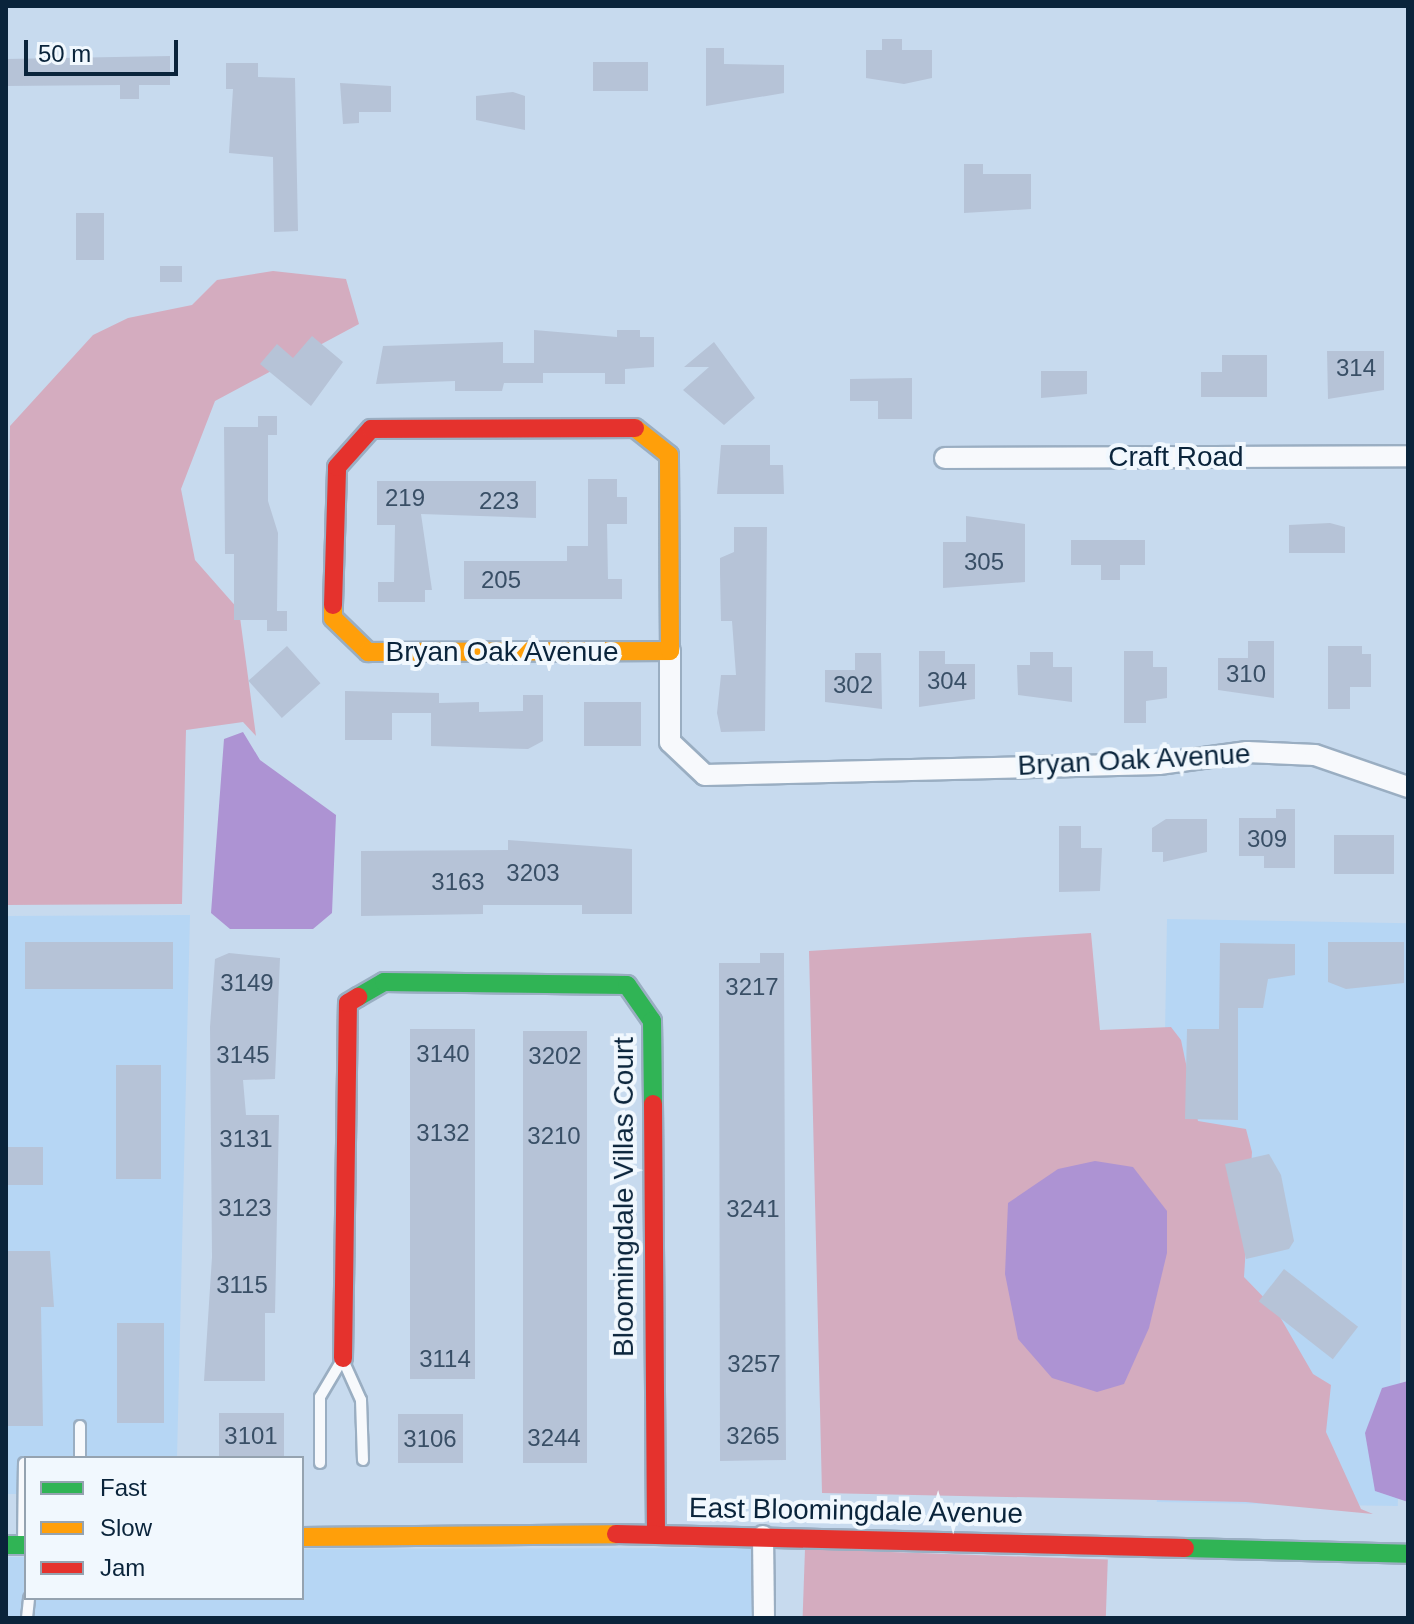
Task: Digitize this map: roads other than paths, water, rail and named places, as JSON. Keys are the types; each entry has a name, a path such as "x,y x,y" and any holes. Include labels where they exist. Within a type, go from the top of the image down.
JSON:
{"street":[{"name":"Bryan Oak Avenue","path":"670,651 368,652 333,618 337,467 371,429 635,428 669,455 670,651 670,742 705,775 1159,764 1247,752 1315,755 1408,787"},
{"name":"Craft Road","path":"945,458 1408,456"},
{"name":"Bloomingdale Villas Court","path":"343,1358 348,1003 384,982 627,985 652,1021 656,1534"},
{"name":"East Bloomingdale Avenue","path":"304,1537 656,1534 1408,1554"},
{"path":"763,1536 764,1618"}],"lane":[{"path":"343,1358 361,1400 363,1460"},
{"path":"320,1463 320,1397 343,1358"},
{"path":"80,1426 80,1456"},
{"path":"18,1545 24,1463"}]}
